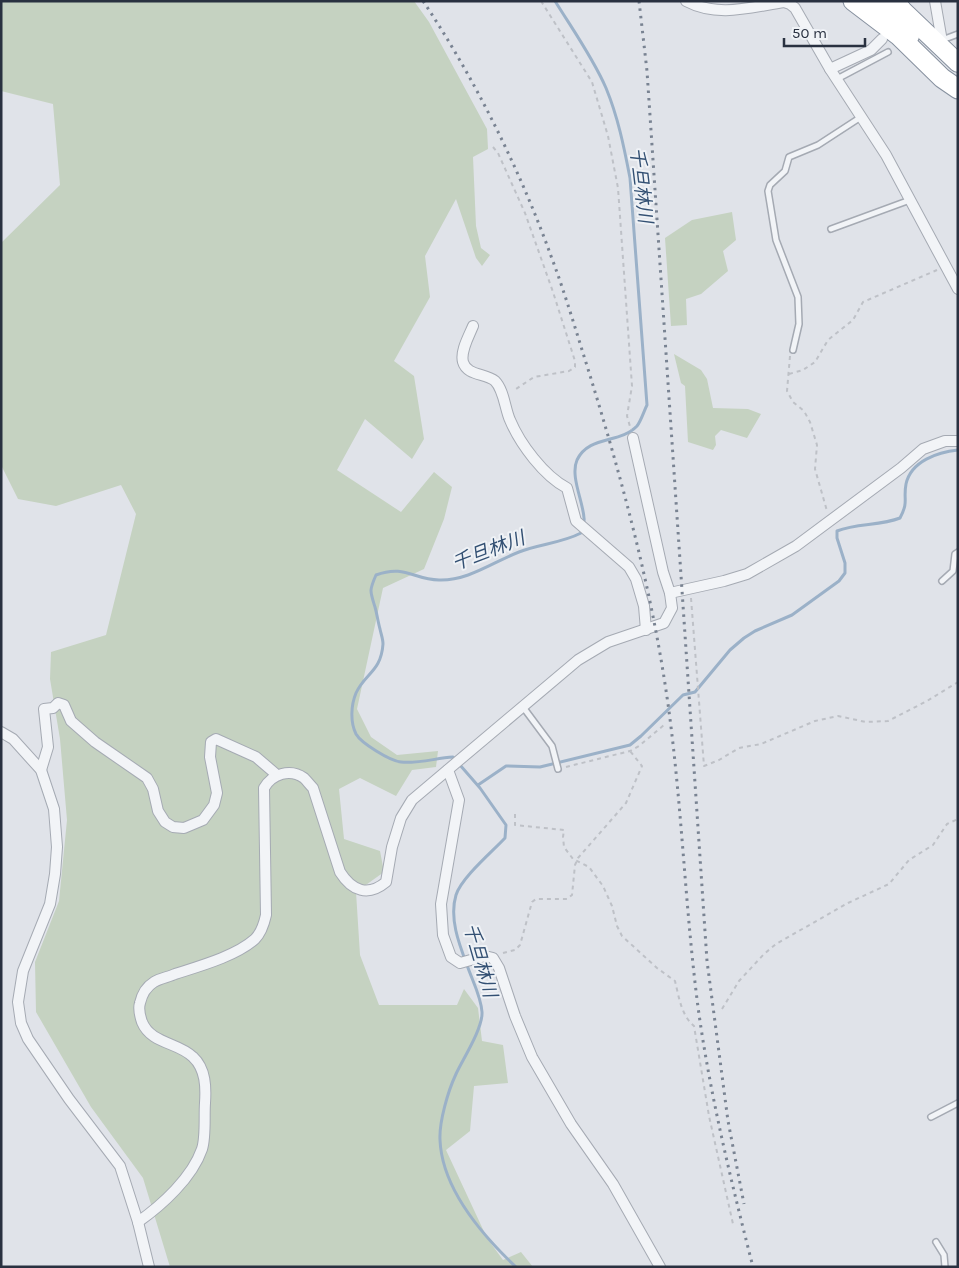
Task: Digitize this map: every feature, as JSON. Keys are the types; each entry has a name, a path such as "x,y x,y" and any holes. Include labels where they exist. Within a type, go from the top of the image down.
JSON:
{"highway":[{"path":"853,1 899,36 942,78 958,89"},
{"path":"873,1 958,81"},
{"path":"897,4 943,45 958,62"}],"street":[{"path":"686,1 700,8 721,11 735,11 784,2 795,8 830,69 886,155 958,289"},
{"path":"935,1 943,45"},
{"path":"830,69 871,50 882,39"},
{"path":"473,326 462,356 464,365 472,372 494,380 503,398 510,420 520,438 548,475 567,488 576,521 629,567 636,580 644,606 646,630"},
{"path":"138,1222 161,1206 194,1166 203,1147 206,1089 203,1073 194,1057 155,1037 145,1029 140,1017 139,1005 143,992 154,982 243,948 256,938 263,928 266,916 264,788 269,779 278,775 292,773 304,778 312,788 340,872 347,883 357,890 379,888 386,882 392,847 401,818 412,800 578,660 608,642 664,623 672,608 670,593 663,572 633,438"},
{"path":"670,593 747,574 796,546 923,449 945,441 958,440"},
{"path":"40,770 48,747 44,709 52,708 58,703 64,705 71,721 96,742 147,778 153,789 158,811 165,822 173,827 184,828 203,820 214,805 217,793 210,757 211,742 216,739 256,757 278,775"},
{"path":"1,732 13,739 40,770 54,809 57,847 50,904 23,971 18,1002 21,1023 28,1039 120,1166 138,1222 149,1267"},
{"path":"450,768 459,800 441,904 443,935 451,957 460,963 485,956 493,958 499,968 515,1016 532,1057 571,1124 613,1184 660,1267"}],"lane":[{"path":"943,45 958,34"},
{"path":"837,80 888,52"},
{"path":"792,350 799,324 798,297 776,240 768,191 770,185 785,171 789,157 818,145 861,117"},
{"path":"831,229 910,200"},
{"path":"942,581 953,571 958,552"},
{"path":"523,707 552,746 558,769"},
{"path":"931,1117 958,1103"},
{"path":"936,1242 944,1255 945,1267"}],"path":[{"path":"541,1 592,82 608,136 618,188 632,377 627,416 633,438"},
{"path":"493,147 498,153 525,214 575,361 575,368 569,371 534,377 503,398"},
{"path":"789,374 803,370 815,362 828,340 853,320 863,302 946,267"},
{"path":"792,350 788,362 787,391 793,402 804,410 810,422 817,445 816,468 819,487 831,520"},
{"path":"694,587 691,598 704,766 719,760 739,748 761,744 815,721 838,716 866,722 888,721 927,701 958,682"},
{"path":"558,769 630,751 664,724"},
{"path":"493,958 495,955 515,950 520,946 532,902 536,899 567,899 571,897 577,862 626,802 642,766 630,751"},
{"path":"515,814 515,825 564,830 564,847 577,862 590,867 603,886 622,936 657,968 675,981 680,1003 688,1021 694,1026 709,1116 733,1224"},
{"path":"722,1009 739,981 776,944 848,903 889,884 909,860 933,845 947,824 958,819"}],"green space":[{"path":"1,1 414,1 429,22 487,129 488,149 473,157 476,226 481,248 490,255 482,266 476,258 456,199 425,256 430,297 394,361 414,376 424,439 412,459 365,419 337,470 401,512 434,472 452,487 444,519 424,569 383,588 357,709 371,737 397,755 438,751 436,767 412,770 396,796 360,778 339,789 344,839 380,851 384,872 356,892 360,955 379,1005 457,1005 464,989 478,1008 482,1041 503,1045 508,1083 474,1086 470,1131 446,1150 487,1238 503,1260 521,1252 533,1267 170,1267 143,1178 91,1107 36,1012 35,962 59,901 67,820 60,739 50,679 51,652 106,635 136,514 121,485 56,506 18,499 1,465 1,243 60,185 53,104 1,91"},
{"path":"732,212 736,240 723,251 728,271 701,294 686,299 687,325 671,326 665,238 692,220"},
{"path":"674,354 701,370 707,379 713,408 748,409 761,414 747,438 721,430 715,436 716,445 713,450 688,442 685,386 681,383"}],"waterway":[{"name":"千旦林川","path":"516,1267 490,1241 466,1210 448,1176 442,1158 440,1140 443,1116 450,1089 476,1035 482,1012 478,994 458,940 454,922 454,904 456,895 464,880 505,838 506,825 480,788 453,757 420,762 396,761 370,747 359,738 354,729 352,714 356,693 376,667 382,653 383,640 371,591 376,575 395,571 439,580 460,577 519,552 581,533 584,520 575,473 577,460 582,452 589,447 630,432 637,426 647,405 630,178 623,144 614,110 601,77 555,1"},
{"path":"478,785 506,766 540,767 630,745 683,695 695,692 730,650 744,638 755,631 792,615 839,581 845,573 845,563 837,538 837,531 900,518 905,504 906,484 913,469 926,459 958,450"}],"railway":[{"path":"423,1 478,92 539,223 601,410 635,535 654,619 668,704 677,780 690,932 703,1040 722,1138 753,1267"},
{"path":"639,1 647,71 707,961 728,1121 744,1204"}]}
